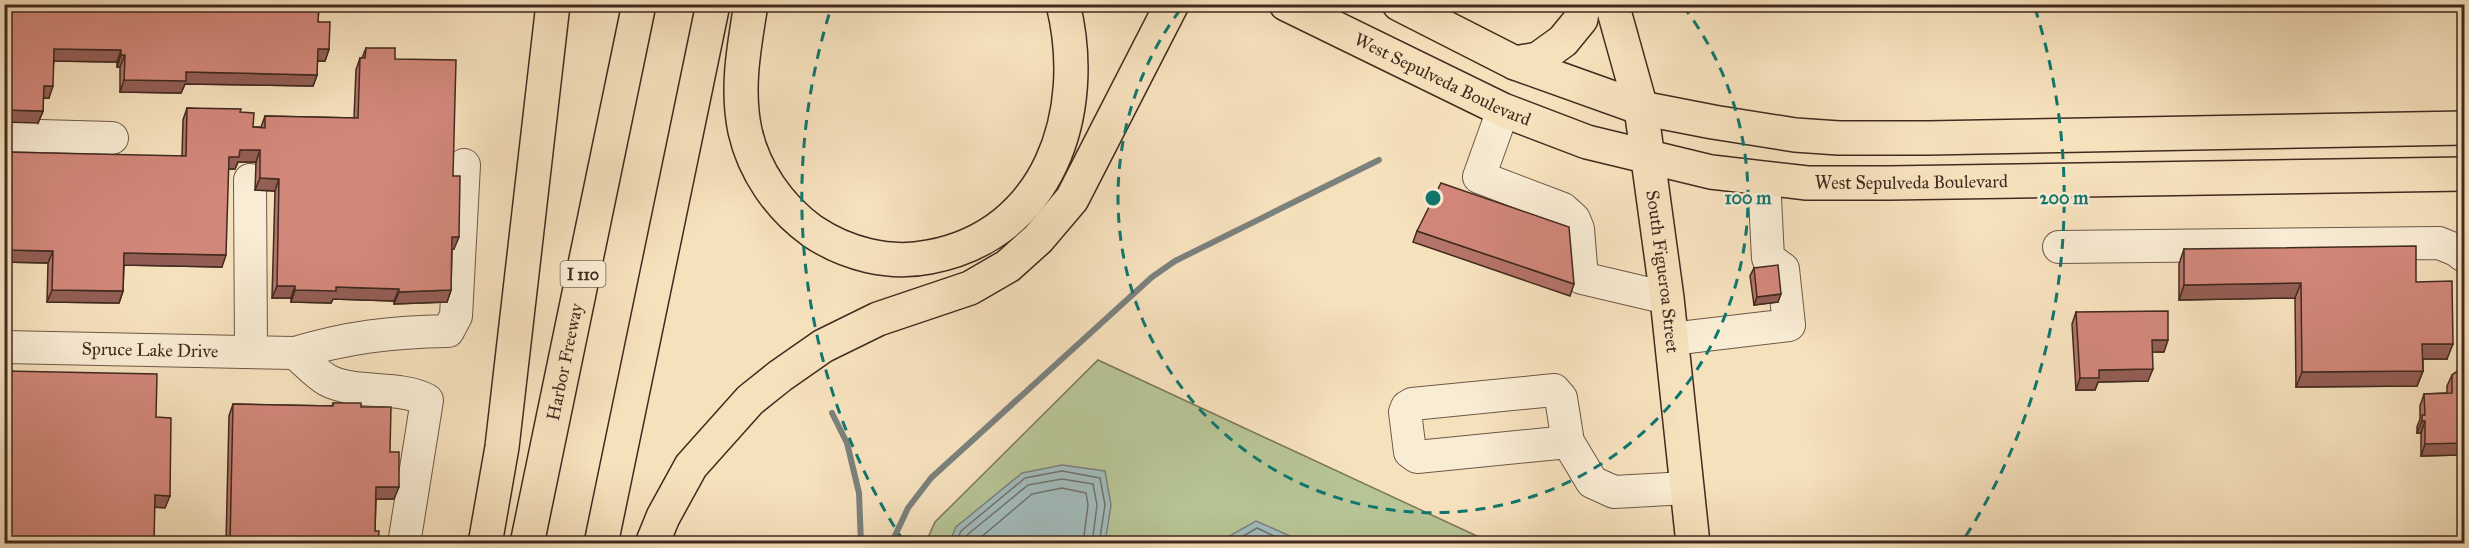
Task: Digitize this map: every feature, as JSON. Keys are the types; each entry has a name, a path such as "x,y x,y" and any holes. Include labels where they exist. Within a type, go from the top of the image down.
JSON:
{"main road":[{"path":"484,543 502,447 553,4"},
{"name":"Harbor Freeway","path":"527,543 639,4"},
{"path":"601,543 713,4"},
{"path":"751,4 740,74 742,112 745,132 758,168 771,190 801,223 838,246 875,258 915,260 953,253 985,238 1018,212 1033,196 1056,154 1067,114 1071,59 1063,4"},
{"path":"652,543 663,517 691,466 750,400 780,376 823,346 878,319 970,288 1008,266 1038,239 1072,199 1172,4"},
{"name":"West Sepulveda Boulevard","path":"1286,4 1503,110 1587,142 1711,172 1807,183 2464,174"},
{"path":"1399,4 1515,63 1641,108 1784,133 1839,138 2464,128"},
{"path":"1515,63 1538,58 1563,42 1581,19 1583,4"},
{"name":"South Figueroa Street","path":"1612,4 1641,108 1667,298 1693,543"}],"street":[{"path":"1503,110 1479,177 1563,209 1574,219 1578,229 1582,278 1667,298"},
{"path":"4,135 112,138"},
{"name":"Spruce Lake Drive","path":"4,347 295,353 338,340 401,332 448,331 456,316 464,165"},
{"path":"1671,339 1789,325 1783,269 1768,258 1764,178"},
{"path":"250,180 250,351"},
{"path":"2059,248 2439,243 2464,256"},
{"path":"295,353 327,380 414,395 427,400 404,543"},
{"path":"1568,442 1417,457 1410,452 1405,412 1412,404 1554,390 1561,398 1568,442 1592,482 1614,492 1687,488"}],"green space":[{"path":"1098,360 1492,543 925,544 935,522"}],"water":[{"path":"1062,465 1105,471 1111,505 1105,543 949,543 956,527 1022,473"},
{"path":"1256,521 1306,543 1217,543"}],"building":[{"path":"4,4 319,4 318,22 330,22 329,49 318,49 317,75 186,72 186,81 124,80 125,55 121,55 121,50 54,49 53,86 44,86 43,111 4,110"},
{"path":"366,48 395,48 395,59 456,60 453,176 460,176 459,237 452,237 451,290 399,292 399,289 336,287 336,291 295,290 295,286 277,286 279,179 260,178 260,150 240,150 239,157 229,157 226,255 124,253 123,291 52,290 53,251 4,250 4,152 186,156 187,108 241,109 240,112 254,113 253,127 265,128 265,116 358,118 360,58 365,58"},
{"path":"1441,183 1569,227 1574,284 1417,231"},
{"path":"2416,246 2416,282 2452,281 2453,344 2422,344 2423,371 2302,372 2301,283 2184,285 2184,249"},
{"path":"1778,265 1781,294 1757,297 1754,268"},
{"path":"2168,311 2168,340 2152,340 2153,369 2099,370 2099,378 2080,378 2076,312"},
{"path":"2464,367 2464,443 2425,444 2425,421 2422,421 2422,415 2425,415 2424,394 2452,393 2452,375"},
{"path":"4,371 157,374 156,417 171,418 170,496 155,495 154,543 4,543"},
{"path":"333,403 361,403 361,407 391,407 390,452 399,452 399,487 376,487 375,531 379,531 378,543 230,543 233,404 333,406"}],"waterway":[{"path":"891,544 908,508 931,478 1152,277 1175,261 1379,160"},
{"path":"832,413 847,443 859,493 861,544"}]}
